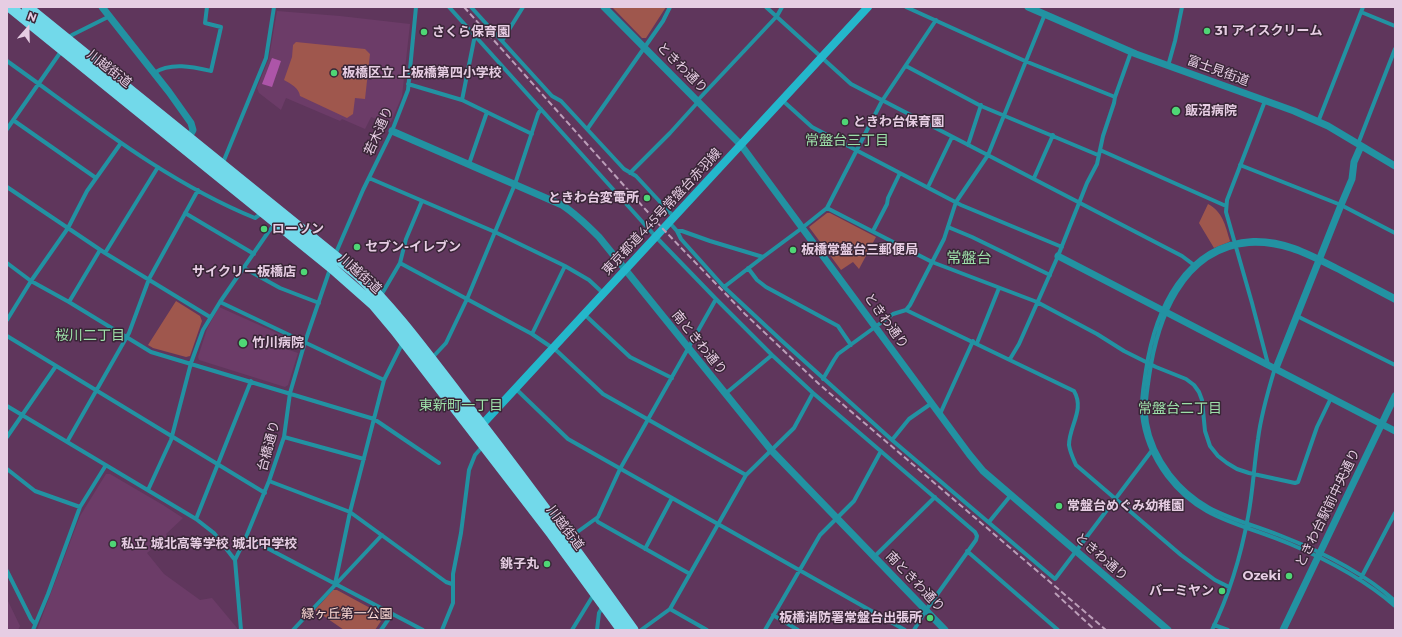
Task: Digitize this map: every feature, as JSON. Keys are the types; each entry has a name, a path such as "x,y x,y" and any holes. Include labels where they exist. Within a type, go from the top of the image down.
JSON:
{"highway":[{"name":"川越街道","path":"10,7 62,50 186,142 222,165 280,218 333,262 404,341 568,538 633,630"},
{"name":"川越街道","path":"27,7 67,39 264,212 280,218"},
{"name":"川越街道","path":"333,262 358,275 379,295 430,359 478,429"},
{"name":"川越街道","path":"488,442 552,534 622,630"}],"main road":[{"name":"東京都道445号常盤台赤羽線","path":"478,429 868,7"}],"street":[{"path":"102,7 191,123 193,128 186,142"},
{"path":"154,73 161,68 192,66 211,71 221,27 205,23 207,7"},
{"path":"222,165 266,58 274,7"},
{"name":"若木通り","path":"333,262 363,190 392,131 408,90 416,7"},
{"path":"449,7 656,237 716,300 813,393 975,532 977,536 976,540 926,610 914,630"},
{"path":"471,7 552,96 562,101 624,169 636,176 672,220 681,239 724,287 823,379 892,440 1055,579 1153,449"},
{"path":"502,41 523,7"},
{"name":"ときわ通り","path":"604,7 741,145 875,327 983,470 1168,630"},
{"path":"588,128 663,21 670,7"},
{"path":"766,7 851,84 1080,202 1182,256 1194,265"},
{"path":"630,173 670,133 777,16 782,7"},
{"path":"906,7 1025,61 1115,97"},
{"name":"富士見街道","path":"1028,7 1132,52 1318,122 1395,166"},
{"path":"1168,66 1182,7"},
{"path":"1318,122 1363,7"},
{"path":"1361,12 1395,26"},
{"path":"823,379 838,354 893,314 906,310 910,305 944,239 956,202 988,155 1045,14"},
{"path":"67,39 110,16"},
{"path":"724,287 827,208 882,101 936,20"},
{"path":"462,100 474,40 476,37"},
{"path":"1212,630 1229,587 1239,556 1246,525 1262,413 1276,368 1352,179 1354,162 1395,49"},
{"path":"7,127 62,50"},
{"path":"1010,359 1019,344 1038,302 1097,164 1103,136 1115,97 1132,52"},
{"path":"7,60 158,167 198,190 255,218 264,212"},
{"path":"906,66 981,105 1098,155"},
{"path":"408,84 462,100 532,134"},
{"path":"782,100 812,127 857,151 956,202 1062,247"},
{"path":"1265,101 1240,165 1226,206 1226,212 1268,364"},
{"path":"968,145 981,105"},
{"path":"430,359 446,343 467,299 515,184 541,109"},
{"path":"469,164 487,112"},
{"path":"13,120 96,178"},
{"name":"南ときわ通り","path":"392,131 515,184 574,212 599,237 771,450 946,630"},
{"path":"1034,178 1053,135"},
{"path":"928,187 952,137"},
{"path":"7,320 31,281 68,228 87,191 121,142"},
{"path":"1100,150 1226,206"},
{"path":"1240,165 1341,205 1395,233"},
{"path":"105,253 158,167"},
{"path":"873,232 900,173"},
{"path":"369,178 495,232 565,266 589,280 604,293"},
{"path":"7,187 100,250 210,317"},
{"path":"67,442 126,337 149,279 198,190"},
{"path":"379,295 383,292 400,263 406,239 422,201"},
{"path":"827,208 932,262 1038,302 1124,351 1149,364 1186,379 1194,385 1202,400 1204,428 1210,446 1218,456 1237,469 1295,483 1298,482 1315,433 1331,397"},
{"path":"185,213 254,254"},
{"path":"148,490 172,436 191,364 203,330 220,302 280,218"},
{"path":"948,226 1050,275"},
{"path":"677,231 682,231 763,257"},
{"path":"1165,311 1172,291 1194,265 1212,252 1255,240 1279,242 1299,248 1395,301"},
{"path":"1235,245 1211,257 1190,273 1178,288 1156,329 1143,395 1142,412 1146,434 1168,477 1191,501 1202,509 1220,519 1246,525 1319,555 1361,578 1395,601"},
{"path":"69,302 100,250"},
{"path":"1058,256 1395,431"},
{"path":"1319,259 1395,297"},
{"name":"台橋通り","path":"235,560 265,493 284,437 290,393 305,342 333,262"},
{"path":"7,263 31,281 69,302 151,352 374,419 439,463"},
{"path":"400,263 532,334 553,348 603,394 746,475"},
{"path":"532,334 565,266"},
{"path":"244,268 280,288 319,303"},
{"path":"748,268 766,287 838,326 851,344"},
{"path":"940,414 999,288"},
{"path":"568,538 598,517 620,469 716,300"},
{"path":"220,302 384,380"},
{"path":"906,310 1074,391 1079,398 1079,405 1069,443 1071,455 1076,465 1181,555 1215,580 1229,587"},
{"path":"584,314 630,357 672,378"},
{"path":"1296,316 1395,366"},
{"path":"7,336 265,493"},
{"path":"335,584 350,512 384,380 404,341"},
{"path":"725,394 772,355"},
{"path":"7,437 56,366"},
{"path":"196,519 251,381"},
{"path":"515,389 568,439 905,630"},
{"path":"641,630 670,609 746,475 794,428 813,393"},
{"name":"ときわ台駅前中央通り","path":"1283,630 1395,396"},
{"path":"892,440 909,419 932,403"},
{"path":"7,406 196,519 214,533 235,560 241,630"},
{"path":"284,437 364,459"},
{"path":"442,630 453,603 452,584 463,520 469,470 475,455 488,442"},
{"path":"765,630 820,535 854,501 882,451"},
{"path":"33,630 80,507 106,465"},
{"path":"7,469 35,491 80,507"},
{"path":"269,481 350,512 446,582 452,584"},
{"path":"989,522 1011,495"},
{"path":"874,557 935,497"},
{"path":"645,548 672,498"},
{"path":"1361,578 1395,513"},
{"path":"596,519 598,522 690,574"},
{"path":"293,630 382,535"},
{"path":"246,537 423,630"},
{"path":"967,551 1058,630"},
{"path":"7,571 31,620 35,624"},
{"path":"1361,578 1395,606"},
{"path":"572,630 595,592"},
{"path":"597,630 599,613 604,604"},
{"path":"670,609 707,630"},
{"path":"381,630 392,614"},
{"path":"773,616 798,630"},
{"path":"1214,625 1228,630"}],"shaded area":[{"name":"板橋区立 上板橋第四小学校","path":"277,11 410,24 402,96 391,122 387,123 371,117 365,129 342,119 340,121 286,98 281,110 259,93 257,88 269,58"},
{"path":"272,58 281,61 272,87 262,84"},
{"name":"竹川病院","path":"219,307 286,337 283,348 298,353 288,385 285,387 199,360 198,357 207,329"},
{"name":"私立 城北高等学校 城北中学校","path":"106,474 110,474 183,518 166,534 167,536 147,553 164,574 200,600 212,598 237,628 237,630 37,630 80,516"},
{"path":"7,599 20,626 18,630 7,630"}],"green space":[{"path":"612,7 666,7 646,38 642,38"},
{"path":"296,42 365,49 370,54 365,99 355,98 353,114 347,118 300,96 296,88 284,80 292,57 293,45"},
{"path":"1208,204 1220,215 1225,224 1230,241 1214,248 1199,223"},
{"path":"827,213 830,213 876,237 859,269 853,262 841,270 809,227"},
{"path":"176,301 200,316 202,321 190,356 186,357 153,348 148,345"},
{"name":"緑ヶ丘第一公園","path":"333,590 337,590 383,615 383,618 375,630 344,630 315,610"}],"railway":[{"path":"464,7 663,229 745,314 819,384 1106,630"},
{"path":"1055,593 1095,630"}],"place":[{"name":"31 アイスクリーム","path":"1207,31"},
{"name":"さくら保育園","path":"424,32"},
{"name":"板橋区立 上板橋第四小学校","path":"334,73"},
{"name":"飯沼病院","path":"1176,111"},
{"name":"ときわ台保育園","path":"845,122"},
{"name":"ときわ台変電所","path":"647,198"},
{"name":"ローソン","path":"264,229"},
{"name":"セブン-イレブン","path":"357,247"},
{"name":"板橋常盤台三郵便局","path":"793,250"},
{"name":"サイクリー板橋店","path":"304,272"},
{"name":"竹川病院","path":"243,343"},
{"name":"常盤台めぐみ幼稚園","path":"1059,506"},
{"name":"私立 城北高等学校 城北中学校","path":"113,544"},
{"name":"銚子丸","path":"547,564"},
{"name":"Ozeki","path":"1289,576"},
{"name":"バーミヤン","path":"1222,591"},
{"name":"板橋消防署常盤台出張所","path":"930,618"}],"district":[{"name":"常盤台三丁目","path":"847,141"},
{"name":"常盤台","path":"969,259"},
{"name":"桜川二丁目","path":"90,336"},
{"name":"東新町一丁目","path":"461,406"},
{"name":"常盤台二丁目","path":"1180,409"}]}
